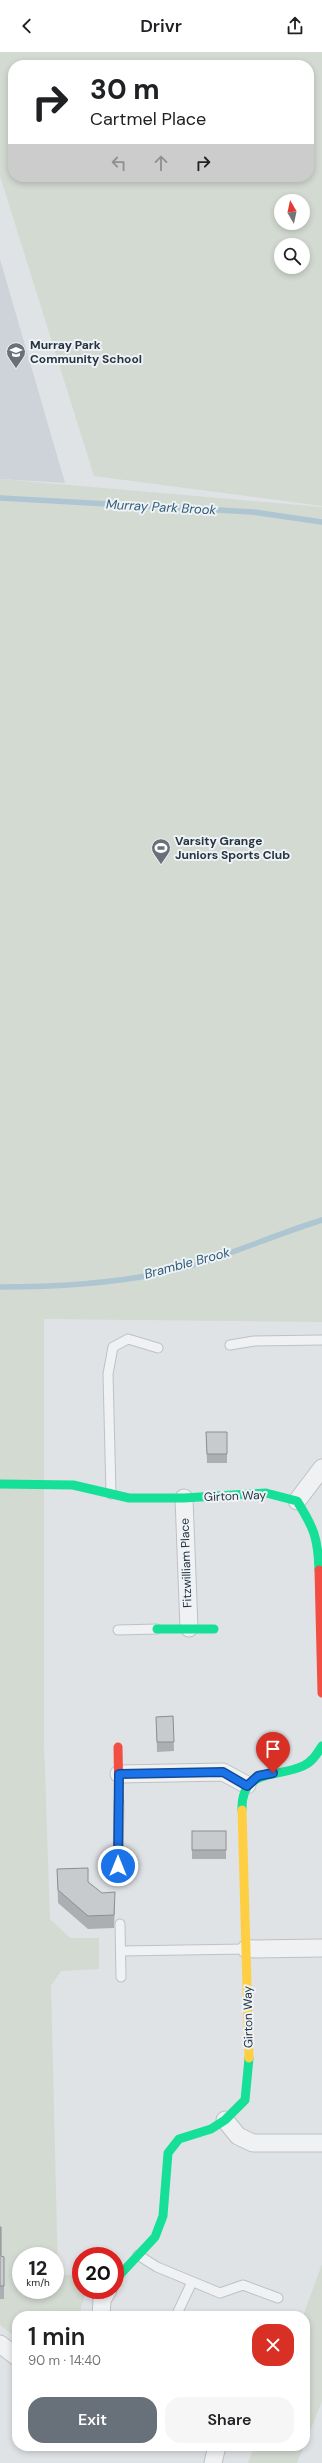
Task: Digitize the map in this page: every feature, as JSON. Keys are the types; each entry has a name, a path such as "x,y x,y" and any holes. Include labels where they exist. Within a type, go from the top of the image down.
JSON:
{"street":[{"path":"322,1468 297,1501 310,1520 320,1550 322,1693"},
{"name":"Girton Way","path":"0,1484 73,1485 129,1498 184,1498 266,1493 297,1501"},
{"name":"Fitzwilliam Place","path":"184,1498 189,1628"},
{"path":"158,1629 214,1629"},
{"path":"119,1774 223,1772 247,1786 258,1776 304,1768 319,1760 322,1746"},
{"path":"118,1747 118,1802"},
{"name":"Girton Way","path":"124,2270 155,2237 163,2216 168,2153 179,2139 210,2129 225,2120 245,2100 249,2071 242,1798 247,1786"},
{"path":"246,1949 322,1948"},
{"path":"225,2120 238,2136 253,2143 322,2143"},
{"path":"101,2311 103,2299"},
{"path":"0,2344 12,2353"},
{"path":"213,2463 215,2451"}],"lane":[{"path":"111,1495 108,1374 113,1347 128,1339 158,1348"},
{"path":"230,1345 254,1340 322,1340"},
{"path":"118,1630 158,1629"},
{"path":"118,1802 118,1866"},
{"path":"120,1924 121,1977"},
{"path":"121,1951 246,1949"},
{"path":"138,2255 157,2267 220,2293 243,2285 278,2298"},
{"path":"178,2311 192,2282"}],"shaded area":[{"path":"0,52 322,52 322,506 94,476 0,176"},
{"name":"Murray Park Community School","path":"0,259 65,483 0,479"},
{"name":"Varsity Grange Juniors Sports Club","path":"0,479 322,507 322,1322 44,1319 44,1743 50,1919 70,1938 99,1938 99,1969 61,1971 51,1986 57,2247 12,2247 12,2299 64,2299 64,2275 72,2275 72,2299 84,2299 81,2311 12,2311 12,2334 0,2325"},
{"path":"322,2264 322,2401 310,2431 310,2311 305,2311"},
{"path":"252,2451 302,2451 297,2463 248,2463"}],"building":[{"path":"206,1432 227,1432 227,1454 207,1454"},
{"path":"173,1716 174,1742 157,1742 156,1717"},
{"path":"192,1831 226,1831 226,1850 192,1850"},
{"path":"88,1868 88,1882 102,1893 115,1892 114,1915 88,1916 58,1890 57,1869"},
{"path":"0,2227 1,2256 4,2257 4,2286 0,2286"}],"waterway":[{"name":"Murray Park Brook","path":"0,498 253,512 322,522"},
{"name":"Bramble Brook","path":"0,1287 79,1284 157,1274 220,1257 322,1220"}],"traffic: fast":[{"path":"0,1484 73,1485 129,1498 184,1498 266,1493 297,1501 314,1534 318,1550 319,1570"},
{"path":"157,1629 214,1629"},
{"path":"242,1810 243,1796 254,1780 263,1776 293,1770 303,1766 312,1760 322,1746"},
{"path":"124,2270 155,2237 163,2216 168,2153 179,2139 211,2129 225,2120 245,2100 249,2058"}],"traffic: slow":[{"path":"242,1810 249,2058"}],"traffic: jam":[{"path":"319,1570 322,1693"},
{"path":"118,1747 119,1802"}],"place":[{"name":"Murray Park Community School","path":"16,369"},
{"name":"Varsity Grange Juniors Sports Club","path":"161,865"}],"route":[{"path":"118,1866 119,1774 223,1772 247,1786 258,1776 273,1773"}]}
